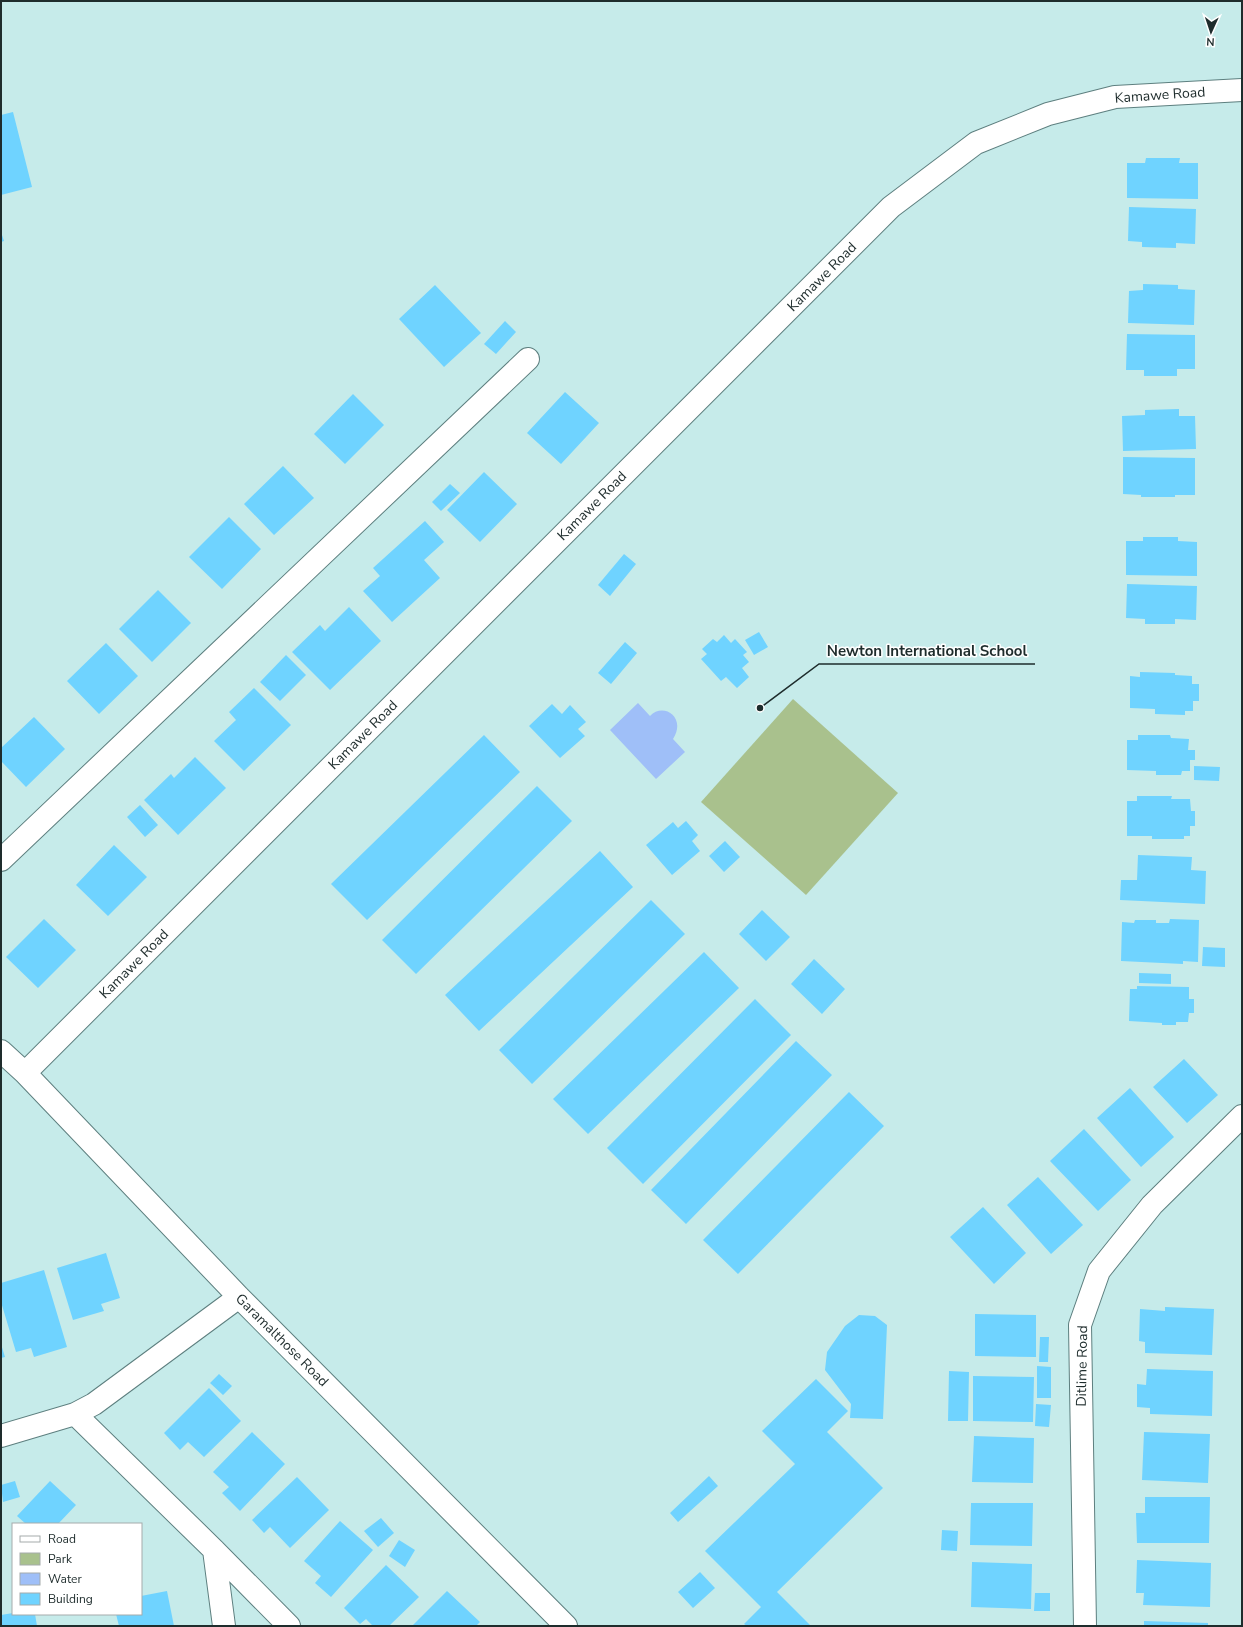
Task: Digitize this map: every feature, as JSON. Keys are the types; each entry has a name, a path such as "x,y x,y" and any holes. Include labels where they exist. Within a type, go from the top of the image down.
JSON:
{"street":[{"name":"Kamawe Road","path":"25,1073 891,207 976,143 1048,114 1115,96 1242,90"},
{"path":"1,860 528,359"},
{"name":"Garamalthose Road","path":"1,1051 25,1073 240,1297 566,1626"},
{"name":"Ditlime Road","path":"1085,1626 1080,1325 1099,1271 1152,1205 1242,1116"},
{"path":"1,1436 75,1414 94,1404 240,1297"},
{"path":"75,1414 214,1550 289,1626"},
{"path":"214,1550 224,1626"}],"green space":[{"path":"793,699 898,793 806,895 701,802"}],"water":[{"path":"638,703 650,716 655,712 661,711 667,711 672,714 677,724 677,731 673,739 685,752 656,779 610,730"}],"building":[{"path":"13,112 32,187 1,195 1,115"},
{"path":"1146,158 1180,158 1179,163 1198,163 1198,199 1127,198 1127,163 1145,163"},
{"path":"1129,207 1196,209 1195,244 1176,243 1176,248 1142,247 1142,242 1128,241"},
{"path":"1,232 4,241 1,242"},
{"path":"1143,284 1178,285 1178,289 1195,290 1194,325 1128,323 1129,291 1143,290"},
{"path":"435,285 481,333 444,367 399,319"},
{"path":"505,321 516,332 496,354 484,344"},
{"path":"1127,334 1195,335 1195,369 1177,369 1177,376 1144,376 1144,370 1126,370"},
{"path":"565,392 599,423 561,464 527,433"},
{"path":"353,394 384,425 345,464 314,434"},
{"path":"1179,409 1179,416 1195,416 1196,449 1123,451 1122,416 1145,415 1145,410"},
{"path":"1123,457 1195,458 1195,495 1175,495 1175,497 1141,497 1141,495 1123,494"},
{"path":"283,466 314,498 274,535 244,504"},
{"path":"484,472 517,504 480,542 447,510"},
{"path":"450,484 460,493 441,511 432,502"},
{"path":"229,517 261,549 222,589 189,557"},
{"path":"425,521 444,542 424,560 440,578 392,622 363,591 380,576 373,568"},
{"path":"1143,537 1178,537 1178,541 1197,542 1197,576 1126,575 1126,541 1143,541"},
{"path":"624,554 636,564 610,596 598,585"},
{"path":"1127,584 1197,586 1196,620 1175,619 1175,624 1145,624 1145,619 1126,618"},
{"path":"158,590 191,623 152,662 119,629"},
{"path":"349,607 381,641 330,690 292,652 320,625 325,631"},
{"path":"759,632 768,647 754,655 745,640"},
{"path":"724,635 731,643 735,639 747,652 743,655 749,662 742,668 749,677 737,688 726,677 721,681 701,659 707,654 702,649 713,639 717,642"},
{"path":"625,642 637,653 611,684 598,673"},
{"path":"106,643 138,676 99,714 67,681"},
{"path":"286,655 306,675 280,701 260,682"},
{"path":"1140,672 1175,673 1175,675 1192,676 1192,684 1199,684 1199,701 1193,701 1193,711 1185,711 1185,715 1155,714 1155,709 1130,708 1130,676 1140,677"},
{"path":"254,688 291,725 244,771 214,741 236,720 229,712"},
{"path":"552,704 562,714 570,705 586,722 578,729 585,736 560,758 529,726"},
{"path":"34,717 65,749 26,787 1,761 1,748"},
{"path":"484,735 520,772 367,920 331,884"},
{"path":"1138,735 1170,735 1171,738 1189,739 1188,750 1195,750 1195,760 1190,760 1190,771 1182,771 1181,775 1156,775 1156,771 1127,770 1127,740 1138,740"},
{"path":"195,757 226,788 178,835 144,800 171,774 174,778"},
{"path":"1194,766 1220,767 1219,781 1194,780"},
{"path":"537,786 572,821 416,974 382,940"},
{"path":"1137,796 1172,796 1171,799 1190,799 1191,811 1195,811 1195,826 1190,826 1190,836 1184,836 1184,839 1152,839 1152,836 1127,836 1127,801 1137,801"},
{"path":"140,805 158,825 145,837 127,817"},
{"path":"686,821 698,835 692,841 700,851 672,875 646,845 673,822 678,828"},
{"path":"725,841 740,857 724,872 709,856"},
{"path":"114,845 147,877 108,916 76,885"},
{"path":"600,851 633,887 479,1031 445,995"},
{"path":"1138,855 1192,857 1191,870 1206,871 1205,904 1120,900 1121,880 1137,880"},
{"path":"651,900 685,934 532,1084 499,1050"},
{"path":"762,910 790,937 766,961 739,934"},
{"path":"44,919 76,950 38,988 6,957"},
{"path":"1170,919 1199,920 1198,962 1183,961 1183,964 1121,961 1122,922 1134,923 1135,920 1156,920 1156,923 1169,923"},
{"path":"1203,947 1225,948 1225,967 1202,966"},
{"path":"704,952 739,988 588,1134 553,1099"},
{"path":"814,959 845,989 822,1014 791,984"},
{"path":"1139,973 1171,974 1171,984 1139,983"},
{"path":"1137,986 1189,987 1189,999 1194,999 1194,1013 1189,1013 1188,1022 1176,1022 1176,1025 1129,1021 1130,989 1137,989"},
{"path":"755,999 791,1035 643,1184 607,1148"},
{"path":"796,1041 832,1075 686,1224 651,1190"},
{"path":"1184,1059 1218,1095 1187,1123 1153,1087"},
{"path":"1130,1088 1174,1137 1141,1167 1097,1118"},
{"path":"849,1092 884,1126 738,1274 703,1240"},
{"path":"1084,1129 1131,1180 1098,1211 1050,1161"},
{"path":"1038,1177 1083,1225 1051,1254 1007,1205"},
{"path":"983,1207 1026,1253 994,1284 950,1237"},
{"path":"106,1253 120,1298 101,1304 104,1311 73,1320 57,1268"},
{"path":"44,1270 67,1347 34,1357 31,1348 16,1352 1,1302 1,1283"},
{"path":"1165,1307 1214,1309 1212,1355 1145,1353 1145,1342 1139,1341 1140,1309 1165,1311"},
{"path":"975,1314 1036,1315 1036,1357 975,1356"},
{"path":"859,1315 875,1316 887,1325 883,1419 850,1418 851,1404 825,1370 827,1352 845,1326"},
{"path":"1040,1337 1049,1337 1048,1362 1039,1362"},
{"path":"1,1344 5,1357 1,1358"},
{"path":"1037,1366 1051,1367 1051,1398 1037,1398"},
{"path":"1147,1369 1213,1371 1212,1416 1150,1414 1150,1408 1137,1407 1137,1384 1146,1385"},
{"path":"949,1371 969,1372 968,1421 948,1421"},
{"path":"219,1374 232,1386 223,1395 210,1383"},
{"path":"973,1376 1034,1377 1033,1422 973,1421"},
{"path":"816,1379 848,1411 827,1432 883,1488 777,1592 811,1626 747,1626 744,1624 761,1607 705,1551 795,1464 762,1431"},
{"path":"209,1388 241,1421 204,1457 188,1442 180,1450 164,1433"},
{"path":"1036,1404 1051,1405 1049,1427 1035,1426"},
{"path":"252,1432 285,1464 240,1511 222,1493 229,1487 213,1472"},
{"path":"1144,1432 1210,1434 1208,1483 1142,1480"},
{"path":"974,1436 1034,1438 1033,1483 972,1482"},
{"path":"709,1476 718,1486 678,1522 670,1513"},
{"path":"297,1477 329,1510 290,1548 270,1527 264,1533 252,1520"},
{"path":"15,1481 20,1497 3,1502 1,1485"},
{"path":"50,1481 76,1505 59,1523 25,1523 17,1516"},
{"path":"1145,1497 1210,1497 1209,1543 1137,1543 1136,1513 1145,1513"},
{"path":"971,1503 1033,1503 1032,1546 970,1545"},
{"path":"381,1518 394,1533 378,1547 364,1531"},
{"path":"340,1521 373,1550 331,1597 315,1583 321,1576 304,1561"},
{"path":"942,1530 958,1531 957,1551 941,1550"},
{"path":"399,1540 415,1550 405,1567 389,1556"},
{"path":"1137,1560 1211,1563 1210,1607 1143,1605 1144,1593 1136,1593"},
{"path":"972,1562 1032,1564 1031,1609 971,1607"},
{"path":"386,1565 419,1597 389,1626 373,1626 366,1619 360,1624 344,1608"},
{"path":"700,1572 715,1588 693,1608 678,1592"},
{"path":"167,1591 174,1626 119,1626 116,1615 142,1615 142,1596"},
{"path":"447,1591 480,1622 476,1626 412,1626"},
{"path":"1035,1593 1050,1593 1050,1611 1034,1611"},
{"path":"12,1613 12,1615 35,1615 37,1626 1,1626 1,1615"},
{"path":"1144,1621 1208,1623 1208,1626 1144,1626"}],"place":[{"name":"Newton International School","path":"760,708"}]}
